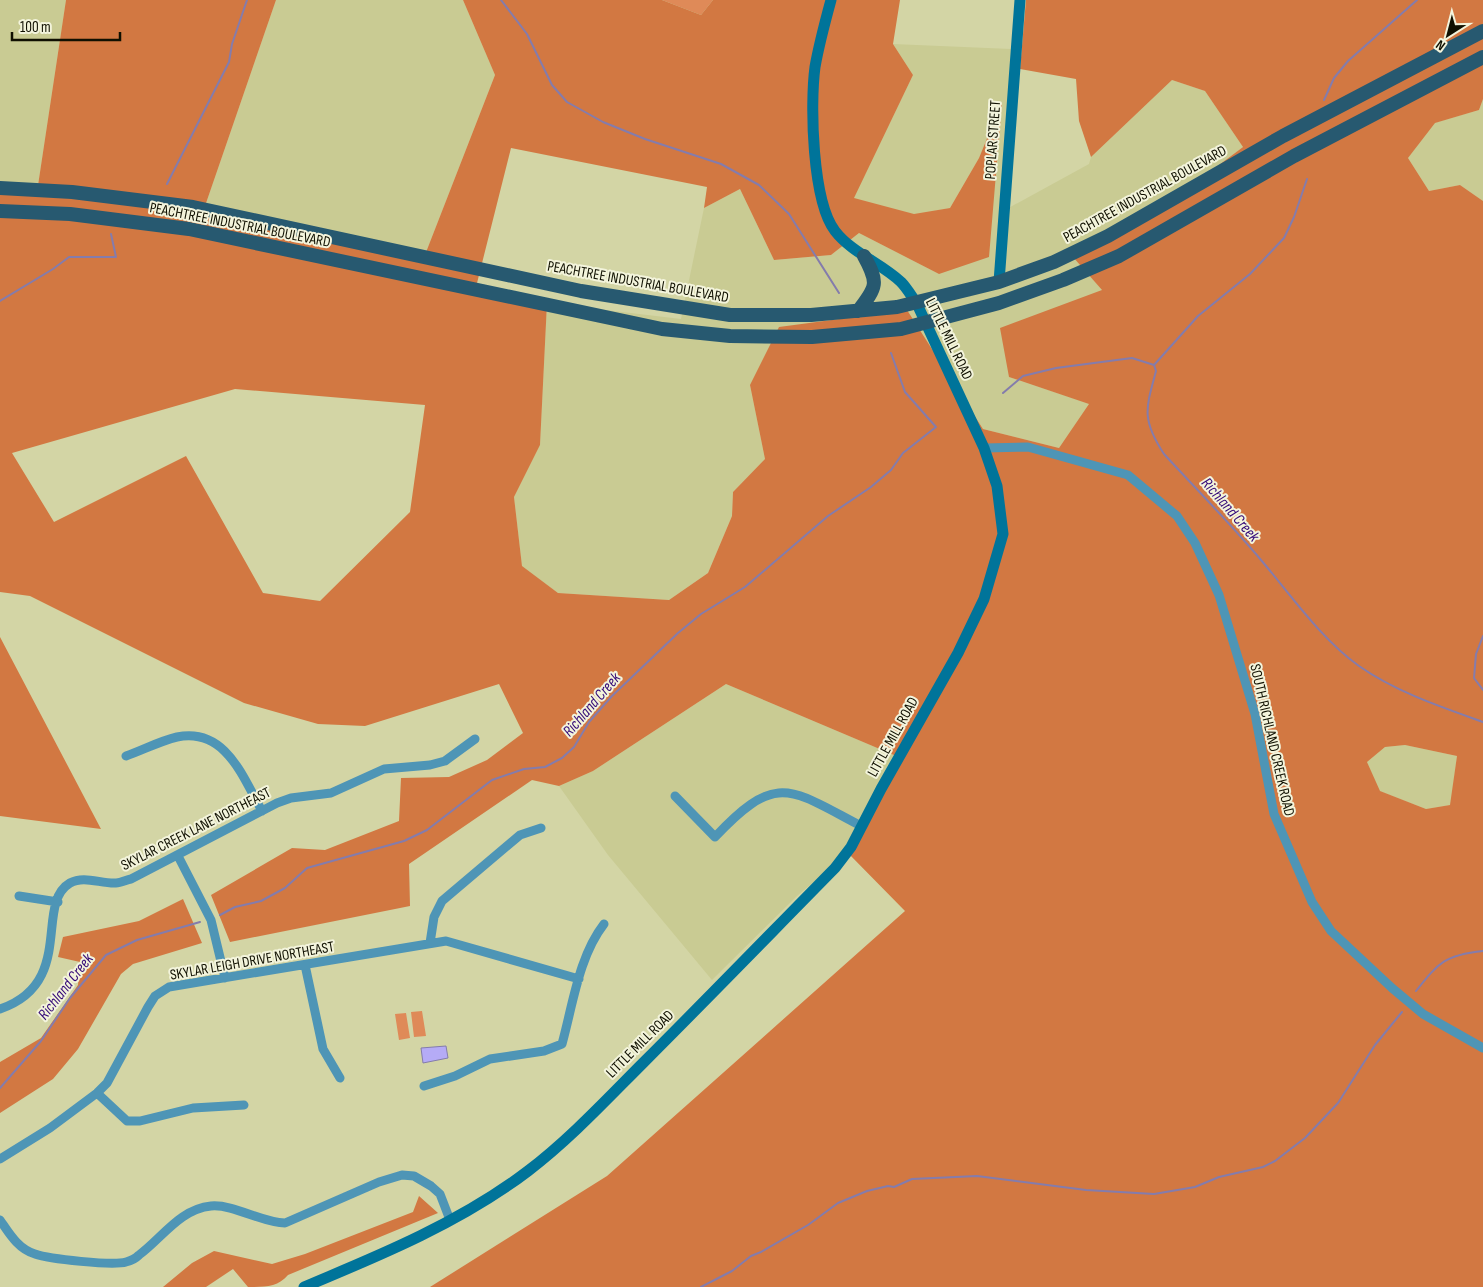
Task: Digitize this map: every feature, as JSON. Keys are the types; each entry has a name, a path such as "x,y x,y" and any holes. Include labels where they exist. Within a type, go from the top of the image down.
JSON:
{"main road":[{"name":"PEACHTREE INDUSTRIAL BOULEVARD","path":"0,188 72,192 193,207 581,291 730,315 811,315 858,311 917,304 1000,282 1054,262 1108,236 1322,115 1483,31"},
{"name":"PEACHTREE INDUSTRIAL BOULEVARD","path":"0,211 70,214 189,229 662,329 730,336 812,337 901,329 999,303 1063,280 1118,256 1332,135 1483,57"},
{"path":"1322,115 1332,135"},
{"path":"858,311 872,292 874,283 874,274 864,256"},
{"path":"473,289 478,268"}],"street":[{"name":"LITTLE MILL ROAD","path":"304,1287 391,1251 450,1220 529,1170 599,1107 835,868 851,847 958,653 984,599 996,564 1003,534 997,486 984,448 917,304 902,283 864,256 835,230 822,204 817,177 815,68 831,0"},
{"name":"POPLAR STREET","path":"1000,282 1020,0"},
{"name":"SOUTH RICHLAND CREEK ROAD","path":"984,448 1028,447 1128,475 1177,516 1195,544 1219,595 1255,714 1274,814 1312,902 1331,931 1392,988 1423,1014 1483,1048"},
{"path":"126,756 178,737 199,736 217,744 229,753 262,811"},
{"name":"SKYLAR CREEK LANE NORTHEAST","path":"0,1009 9,1006 34,989 44,973 59,894 70,883 84,880 116,883 147,873 262,811 291,798 332,794 384,769 430,765 445,761 475,739"},
{"path":"676,796 715,837 745,807 768,795 780,793 803,796 861,826"},
{"path":"430,943 434,917 442,901 520,835 541,828"},
{"path":"178,856 211,920 225,978"},
{"path":"19,896 58,902"},
{"path":"424,1086 455,1076 490,1059 544,1051 562,1044 579,979 593,938 604,924"},
{"name":"SKYLAR LEIGH DRIVE NORTHEAST","path":"0,1159 50,1128 97,1094 107,1083 155,996 169,987 446,941 579,979"},
{"path":"305,965 323,1049 340,1078"},
{"path":"97,1094 127,1121 140,1121 193,1108 244,1105"},
{"path":"0,1220 12,1237 34,1254 119,1263 139,1256 160,1234 186,1215 211,1206 250,1214 274,1223 285,1223 379,1182 402,1175 414,1176 440,1194 450,1220"}],"shaded area":[{"path":"0,0 66,0 37,192 0,190"},
{"path":"66,0 276,0 204,209 423,260 495,75 463,0 662,0 701,15 713,0 900,0 893,44 913,75 854,198 914,214 950,208 979,158 1002,102 989,257 939,274 859,233 831,255 774,260 740,189 704,208 707,187 511,148 475,291 547,303 540,445 514,497 522,566 558,593 669,600 708,573 732,516 733,492 765,459 750,385 779,327 907,310 983,429 1059,448 1089,404 1009,377 1000,328 1102,290 1073,257 1199,180 1243,147 1205,91 1172,80 1091,157 1079,121 1076,79 1020,69 1026,0 1483,0 1483,99 1479,110 1435,123 1408,158 1429,191 1460,185 1483,201 1483,1287 430,1287 607,1176 905,911 848,853 901,758 726,684 593,771 559,786 532,780 409,864 410,906 230,942 211,895 292,848 325,850 399,821 401,778 449,777 487,760 523,733 499,684 365,726 318,724 244,703 30,596 0,592 0,190 37,192","holes":["235,389 425,405 410,512 320,601 263,593 186,456 54,522 12,453","1405,745 1457,756 1450,805 1426,809 1380,791 1367,762 1385,747"]},
{"path":"276,0 463,0 495,75 423,260 204,209"},
{"path":"662,0 713,0 701,15"},
{"path":"893,44 1011,49 1003,211 1089,164 1091,157 1172,80 1205,91 1243,147 1199,180 1074,257 1102,290 1009,377 1090,404 1059,448 983,429 941,362 750,385 765,459 733,492 732,516 708,573 669,600 558,593 522,567 514,497 540,445 547,303 681,319 704,208 740,189 774,260 831,255 859,233 939,274 1002,104 979,158 950,208 914,215 853,199 913,75"},
{"path":"1483,99 1483,201 1460,185 1429,191 1408,158 1434,123 1479,110"},
{"path":"0,637 101,829 0,816"},
{"path":"726,684 901,758 848,853 797,896 712,980 608,855 559,786 593,771"},
{"path":"1405,745 1457,756 1451,805 1426,809 1379,791 1367,762 1385,747"},
{"path":"183,899 202,943 133,964 121,974 78,1049 53,1079 0,1113 0,1062 41,1038 78,985 80,962 58,957 63,937 139,921"},
{"path":"422,1011 426,1036 414,1037 411,1012"},
{"path":"406,1013 410,1038 399,1040 395,1014"},
{"path":"446,1046 448,1058 423,1063 421,1048"},
{"path":"419,1196 438,1213 288,1275 275,1284 248,1287 233,1269 206,1287 163,1287 192,1263 214,1251 272,1264 305,1254 413,1212"}],"waterway":[{"path":"167,184 229,62 232,44 247,0"},
{"path":"501,0 527,34 552,85 567,102 603,122 645,139 721,164 759,185 789,214 839,293"},
{"path":"1324,100 1334,78 1348,61 1417,0"},
{"path":"1154,365 1198,316 1250,274 1284,238 1294,217 1307,179"},
{"path":"0,301 53,269 69,257 116,257 111,234"},
{"name":"Richland Creek","path":"220,915 235,907 261,901 285,888 307,868 404,841 427,830 492,780 524,769 545,767 562,758 574,747 589,722 612,696 678,633 701,614 745,587 828,516 871,487 891,470 903,453 936,427 905,392 891,353"},
{"name":"Richland Creek","path":"1003,393 1023,376 1056,368 1132,358 1154,365"},
{"name":"Richland Creek","path":"1154,365 1156,371 1148,404 1149,422 1164,454 1249,546 1319,630 1359,666 1388,684 1451,711 1483,722"},
{"path":"1483,636 1476,654 1474,678 1483,690"},
{"name":"Richland Creek","path":"0,1088 41,1041 70,998 106,955 137,940 200,922"},
{"path":"1416,991 1431,973 1444,962 1460,955 1483,951"},
{"path":"701,1287 732,1271 751,1256 808,1225 838,1203 867,1191 888,1186 894,1187 912,1179 977,1176 1086,1190 1154,1194 1195,1187 1219,1177 1263,1167 1275,1161 1305,1138 1338,1103 1375,1045 1402,1012"}]}
